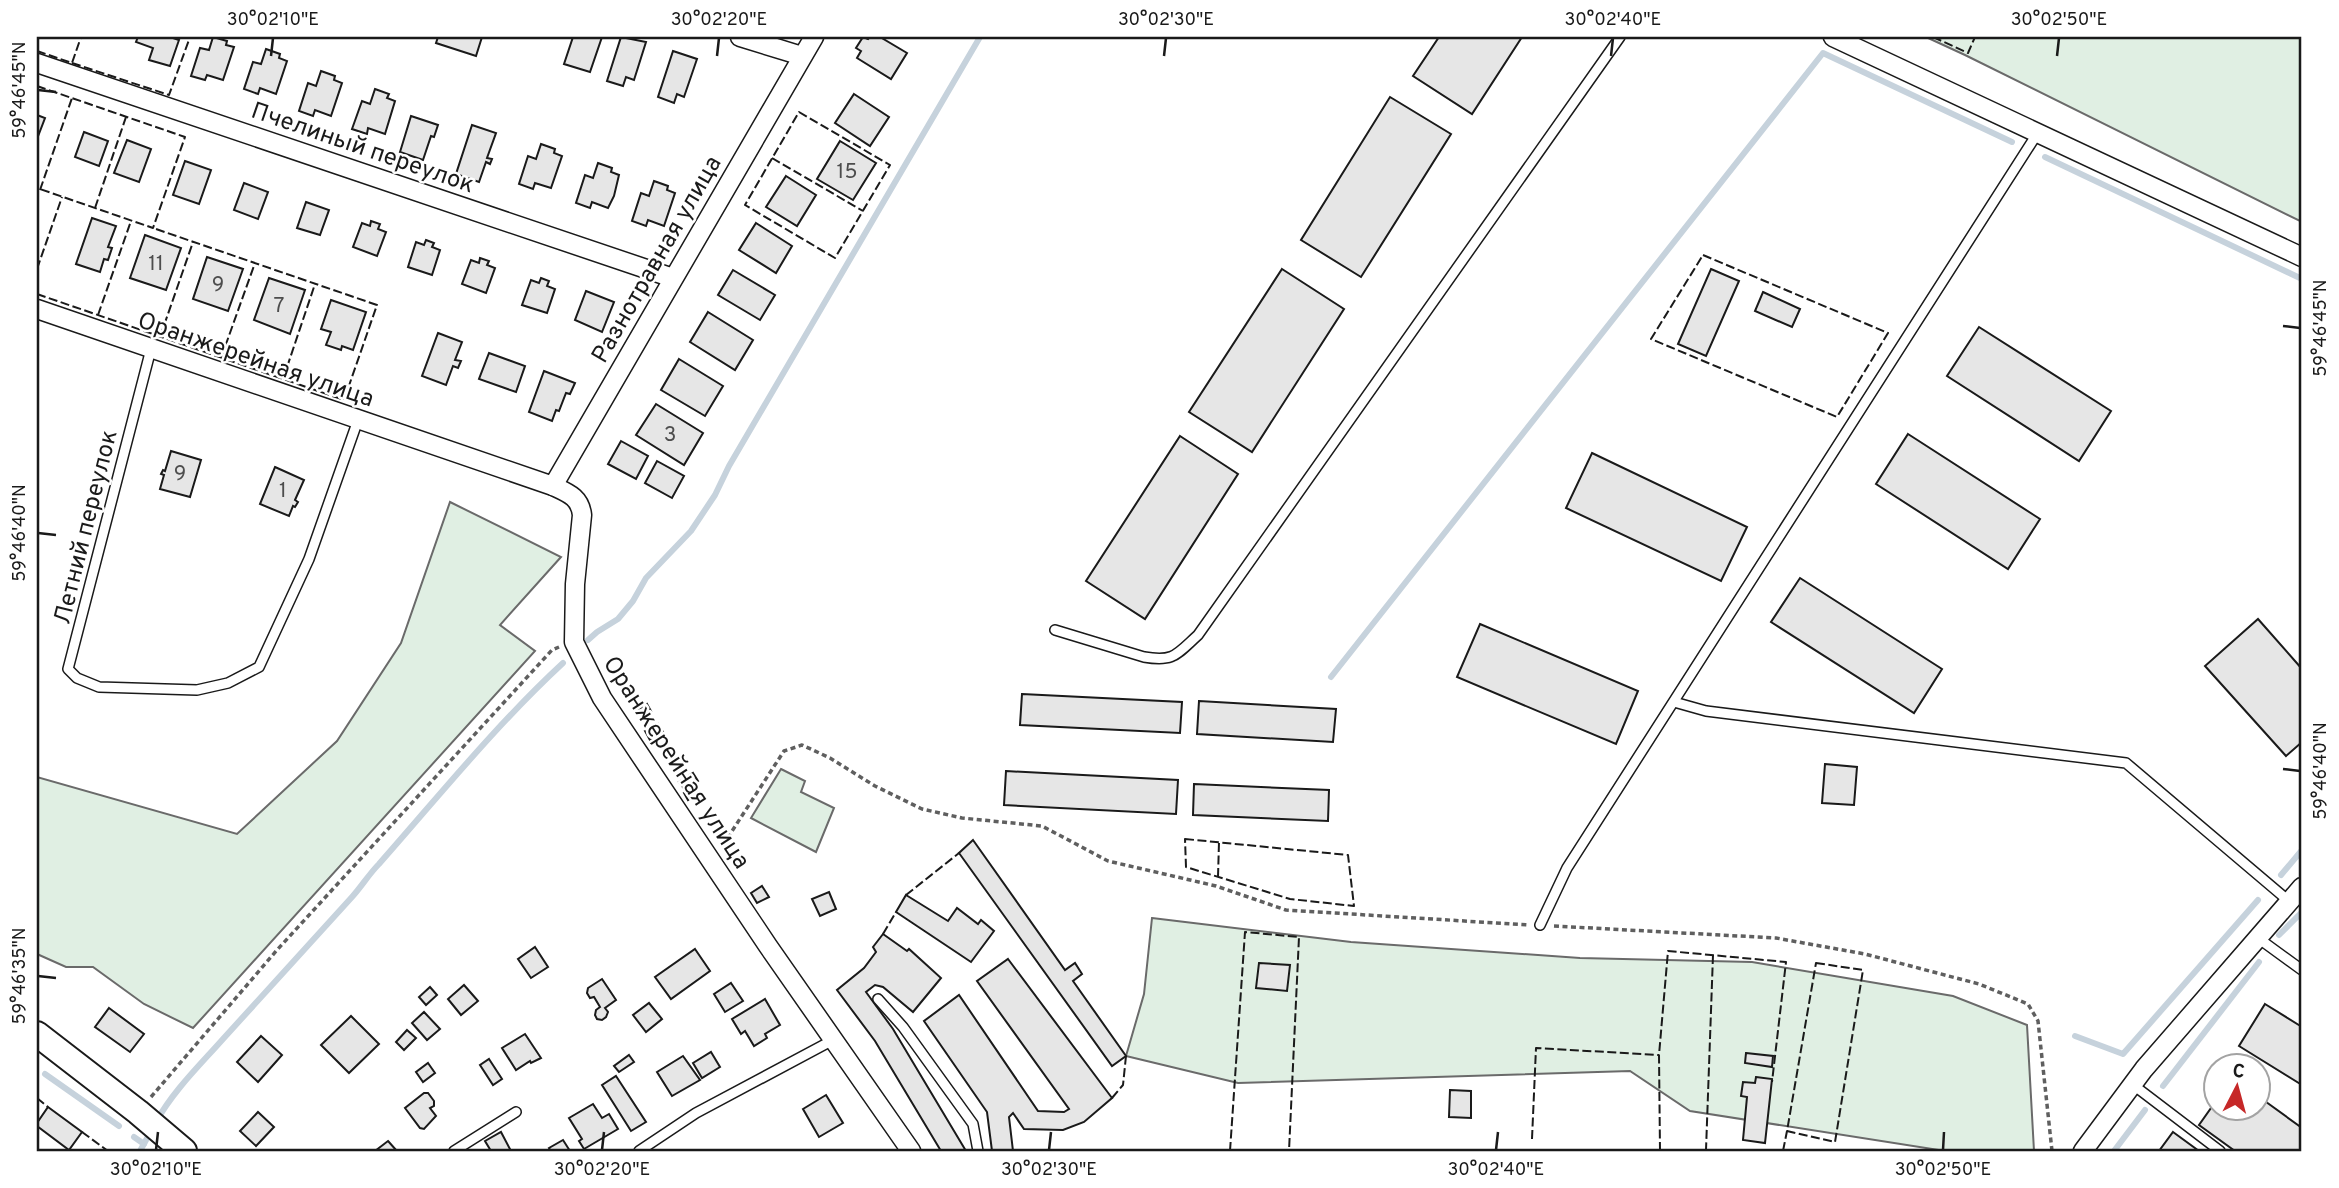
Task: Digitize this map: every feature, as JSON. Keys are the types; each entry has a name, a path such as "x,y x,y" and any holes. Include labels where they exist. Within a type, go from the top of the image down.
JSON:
{"main road":[{"path":"39,1041 138,1112 184,1151"}],"street":[{"path":"740,37 802,56"},
{"name":"Разнотравная улица","path":"553,486 814,37"},
{"path":"1833,37 2302,257"},
{"name":"Пчелиный переулок","path":"37,63 673,278"},
{"name":"Оранжерейная улица","path":"37,310 573,495 581,505 582,516 575,584 574,642 602,698 712,863 911,1151"},
{"path":"2083,1151 2132,1084 2302,887"}],"lane":[{"path":"1055,630 1144,657 1159,659 1173,658 1198,635 1620,37"},
{"path":"1540,925 1567,868 2037,134"},
{"name":"Летний переулок","path":"151,349 68,669 76,678 99,687 197,690 228,683 258,667 309,559 358,419"},
{"path":"1674,702 1706,711 2126,764 2290,902"},
{"path":"2258,939 2302,970"},
{"path":"878,999 904,1027 973,1124 978,1151"},
{"path":"639,1151 696,1113 833,1040"},
{"path":"2132,1084 2220,1151"},
{"path":"454,1151 516,1112"}],"path":[{"path":"138,1112 277,950 552,650 574,642"},
{"path":"712,863 784,751 802,745 922,810 962,818 1042,826 1108,861 1216,886 1286,910 1776,938 1865,954 1979,984 2028,1004 2038,1021 2052,1151"}],"green space":[{"path":"1926,37 2302,37 2302,222 1965,55"},
{"path":"450,502 561,557 500,625 535,651 193,1028 144,1004 93,967 66,967 37,954 37,777 237,834 337,741 401,643"},
{"path":"781,769 805,781 801,792 834,808 816,852 751,818"},
{"path":"1152,918 1351,942 1580,958 1752,962 1953,996 2027,1025 2034,1151 1945,1151 1690,1111 1630,1071 1238,1083 1126,1056 1144,994"}],"building":[{"path":"138,37 170,37 179,40 170,66 149,60 153,48 136,42"},
{"path":"213,37 227,41 226,45 234,47 223,80 207,75 205,80 191,76 200,48 209,50"},
{"path":"438,37 482,37 476,56 436,43"},
{"path":"573,37 602,37 590,72 564,64"},
{"path":"621,37 646,42 634,80 626,77 623,86 607,81"},
{"path":"863,37 880,37 907,53 891,79 857,58 861,51 856,48"},
{"path":"1439,37 1522,37 1472,114 1413,76"},
{"path":"266,49 280,54 279,58 287,61 276,94 260,88 258,94 244,89 253,62 261,64"},
{"path":"673,51 697,59 684,97 677,94 674,103 658,97"},
{"path":"321,71 335,76 334,80 342,83 331,116 315,110 313,116 299,111 308,83 316,86"},
{"path":"375,89 389,94 387,98 395,101 385,134 368,128 367,134 352,129 362,101 370,104"},
{"path":"854,94 889,117 870,146 835,123"},
{"path":"1390,97 1451,134 1361,277 1301,240"},
{"path":"37,115 45,118 37,139"},
{"path":"411,116 438,125 434,137 431,136 423,160 400,152"},
{"path":"472,125 496,133 487,158 492,159 490,164 486,162 479,182 456,174"},
{"path":"84,132 108,141 99,166 75,157"},
{"path":"127,140 151,149 139,182 114,173"},
{"path":"840,141 876,163 853,200 817,179"},
{"path":"541,144 555,149 554,153 562,156 551,188 535,183 533,189 519,184 528,156 536,159"},
{"path":"185,161 211,170 199,204 173,195"},
{"path":"598,163 612,168 611,172 619,175 608,208 592,202 590,208 576,203 585,175 593,178"},
{"path":"786,176 816,195 797,226 766,207"},
{"path":"654,181 668,186 667,190 675,193 664,226 648,220 646,226 632,221 641,193 649,196"},
{"path":"244,183 268,192 258,219 234,210"},
{"path":"306,202 329,210 320,235 297,228"},
{"path":"92,218 116,226 108,247 112,248 108,260 104,259 100,272 76,264"},
{"path":"371,221 380,224 378,229 386,232 377,256 353,247 362,223 370,226"},
{"path":"756,223 792,246 776,273 739,250"},
{"path":"145,235 181,248 166,290 130,278"},
{"path":"426,240 434,243 432,247 440,250 432,275 408,267 416,242 424,245"},
{"path":"207,257 243,269 228,311 193,299"},
{"path":"480,258 489,261 487,265 495,268 486,293 462,284 471,260 479,263"},
{"path":"1282,269 1344,309 1252,452 1189,412"},
{"path":"1711,269 1739,281 1706,356 1678,344"},
{"path":"733,270 775,295 760,320 718,295"},
{"path":"269,278 305,290 290,334 254,320"},
{"path":"541,278 549,281 547,286 555,289 547,313 522,305 531,280 539,283"},
{"path":"586,291 614,302 602,332 575,320"},
{"path":"1763,292 1800,309 1792,327 1755,311"},
{"path":"331,300 366,312 353,350 342,346 341,350 326,345 331,332 321,329"},
{"path":"708,312 753,340 735,370 690,342"},
{"path":"1979,327 2111,411 2079,461 1947,376"},
{"path":"438,333 462,342 455,360 461,361 458,368 453,366 446,385 422,376"},
{"path":"489,353 525,366 516,392 479,379"},
{"path":"679,359 723,386 705,416 661,390"},
{"path":"544,371 575,383 570,394 566,393 552,421 529,412"},
{"path":"656,404 703,433 684,465 636,435"},
{"path":"1908,434 2040,519 2008,569 1876,484"},
{"path":"1180,436 1238,474 1145,619 1086,581"},
{"path":"621,441 648,456 636,479 608,464"},
{"path":"171,451 201,460 190,497 160,489 164,475 161,474 165,471"},
{"path":"1592,453 1747,527 1721,581 1566,508"},
{"path":"657,461 684,476 672,498 645,483"},
{"path":"275,467 304,480 295,500 298,502 289,516 260,504"},
{"path":"1800,578 1942,669 1914,713 1771,622"},
{"path":"2258,619 2302,669 2302,742 2286,756 2205,666"},
{"path":"1480,624 1638,691 1616,744 1457,677"},
{"path":"1022,694 1182,702 1180,733 1020,725"},
{"path":"1199,701 1336,709 1333,742 1197,734"},
{"path":"647,704 651,711 641,716 637,710"},
{"path":"658,724 663,732 650,740 645,731"},
{"path":"1825,764 1857,767 1854,805 1822,803"},
{"path":"1006,771 1178,780 1176,814 1004,805"},
{"path":"693,773 698,781 685,790 679,782"},
{"path":"1194,784 1329,790 1328,821 1193,815"},
{"path":"695,787 699,793 688,800 684,793"},
{"path":"973,840 1065,970 1075,963 1082,974 1073,981 1126,1056 1112,1066 959,853"},
{"path":"762,886 769,897 757,903 751,893"},
{"path":"829,892 836,909 820,916 812,899"},
{"path":"906,895 948,921 957,908 978,924 981,920 994,931 971,962 896,912"},
{"path":"883,934 907,951 909,949 941,978 913,1012 883,987 875,985 866,992 893,1029 966,1151 941,1151 875,1041 837,990 864,968 876,952 873,947"},
{"path":"535,947 548,967 531,978 518,959"},
{"path":"695,949 710,971 671,999 655,977"},
{"path":"1008,959 1112,1098 1084,1122 1063,1130 1024,1129 1013,1113 1009,1117 1013,1151 992,1151 987,1112 924,1021 959,995 1038,1111 1064,1112 1069,1109 977,981"},
{"path":"1259,963 1290,965 1287,991 1256,988"},
{"path":"602,979 616,1000 605,1008 608,1012 602,1020 595,1015 600,1007 594,997 590,998 587,993 588,988"},
{"path":"731,983 743,1001 725,1012 714,994"},
{"path":"464,985 478,1001 461,1015 448,999"},
{"path":"430,987 437,995 426,1005 419,997"},
{"path":"765,999 780,1025 765,1034 767,1038 754,1046 745,1031 741,1034 732,1019"},
{"path":"649,1003 662,1019 646,1032 633,1015"},
{"path":"2265,1004 2302,1027 2302,1085 2272,1066 2272,1052 2249,1052 2239,1046"},
{"path":"109,1008 144,1034 130,1052 95,1027"},
{"path":"424,1012 440,1029 427,1040 412,1023"},
{"path":"351,1016 379,1044 349,1073 321,1045"},
{"path":"407,1030 416,1038 404,1050 396,1042"},
{"path":"525,1034 541,1058 516,1070 502,1048"},
{"path":"261,1036 282,1055 258,1082 237,1062"},
{"path":"711,1052 720,1067 702,1078 693,1063"},
{"path":"1746,1053 1773,1056 1772,1067 1745,1063"},
{"path":"629,1055 634,1062 619,1072 614,1066"},
{"path":"683,1056 700,1080 672,1096 657,1072"},
{"path":"489,1059 502,1079 493,1085 480,1065"},
{"path":"428,1063 435,1073 423,1082 416,1072"},
{"path":"616,1076 646,1122 631,1131 602,1085"},
{"path":"1756,1077 1772,1079 1765,1143 1743,1140 1747,1097 1741,1096 1743,1082 1755,1083"},
{"path":"1450,1090 1471,1091 1471,1118 1449,1117"},
{"path":"424,1093 428,1093 434,1101 434,1106 430,1108 436,1116 424,1129 420,1128 405,1108"},
{"path":"826,1095 843,1123 819,1137 803,1109"},
{"path":"593,1104 602,1118 609,1114 618,1129 584,1149 579,1141 582,1139 569,1118"},
{"path":"2272,1106 2302,1128 2302,1151 2235,1151 2199,1125 2202,1121 2272,1122"},
{"path":"48,1107 82,1132 69,1150 37,1126"},
{"path":"258,1112 274,1127 256,1146 240,1131"},
{"path":"501,1132 511,1151 491,1151 485,1141"},
{"path":"2173,1132 2199,1151 2159,1151"},
{"path":"563,1140 570,1151 551,1151 549,1148"},
{"path":"388,1141 397,1151 375,1151"}],"waterway":[{"path":"588,640 618,619 633,601 646,578 691,531 715,495 729,466 980,37"},
{"path":"1331,677 1823,53 2012,142"},
{"path":"2045,157 2302,279"},
{"path":"156,1122 187,1079 352,897 468,761 563,663"},
{"path":"2281,875 2302,850"},
{"path":"2075,1036 2123,1054 2258,900"},
{"path":"2279,935 2302,912"},
{"path":"2163,1086 2259,962"},
{"path":"45,1074 119,1126"},
{"path":"2114,1151 2145,1110"},
{"path":"140,1151 151,1131"},
{"path":"134,1137 144,1144"}],"fence":[{"path":"37,51 72,63 81,37"},
{"path":"72,63 169,95 190,37"},
{"path":"1933,37 1968,53 1975,37"},
{"path":"37,86 185,137 153,228 37,188"},
{"path":"40,190 72,98"},
{"path":"799,112 890,165 835,258 745,205 799,112"},
{"path":"95,208 126,117"},
{"path":"772,158 863,211"},
{"path":"37,269 62,197"},
{"path":"98,315 131,221"},
{"path":"37,294 344,400 377,305 153,228"},
{"path":"160,337 193,242"},
{"path":"1703,255 1888,333 1837,417 1651,339 1703,255"},
{"path":"221,358 255,263"},
{"path":"283,379 315,284"},
{"path":"1185,839 1348,855 1354,906 1290,899 1186,867 1185,839"},
{"path":"1218,877 1219,842"},
{"path":"906,895 959,853"},
{"path":"883,934 896,912"},
{"path":"1230,1151 1245,932 1299,937 1289,1151"},
{"path":"1660,1151 1659,1055 1668,951 1786,962 1772,1082"},
{"path":"1713,955 1706,1150 1728,1151"},
{"path":"1816,963 1863,970 1835,1142 1787,1131 1816,963"},
{"path":"1532,1139 1536,1048 1659,1055"},
{"path":"1112,1098 1123,1085 1126,1056"},
{"path":"37,1098 48,1107"},
{"path":"1783,1151 1787,1131"},
{"path":"82,1132 108,1151"}]}
